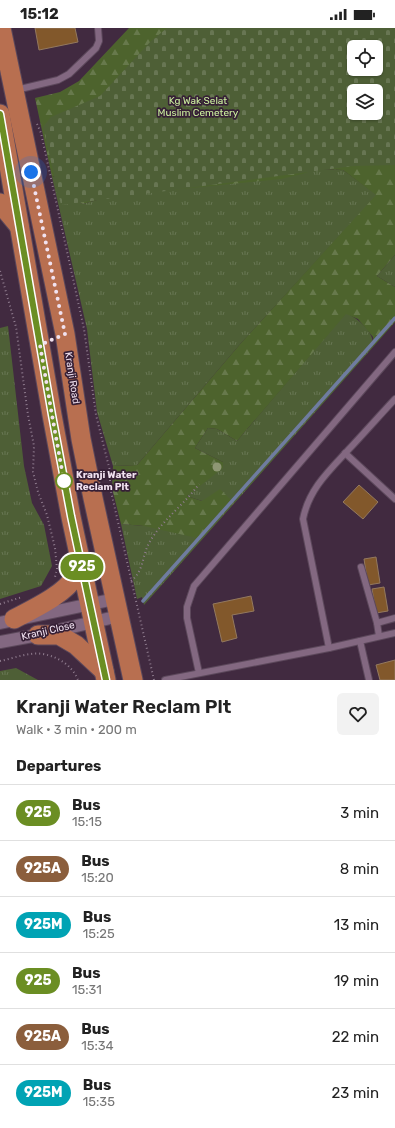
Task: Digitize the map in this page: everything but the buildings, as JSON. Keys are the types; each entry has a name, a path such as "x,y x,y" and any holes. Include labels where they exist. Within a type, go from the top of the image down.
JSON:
{"main road":[{"name":"Kranji Road","path":"0,28 14,90 11,152 19,227 52,415 105,676"},
{"name":"Kranji Road","path":"0,114 65,334 81,439 133,680"},
{"path":"0,203 19,227"},
{"path":"40,345 65,334"},
{"path":"7,621 43,604 65,588 75,576 80,557"},
{"path":"38,635 59,635 81,649 105,676"}],"street":[{"name":"Kranji Close","path":"7,621 92,612 117,607"},
{"name":"Kranji Close","path":"0,642 38,635 92,612 117,607"}],"lane":[{"path":"14,90 58,80 69,74 96,48 99,41 98,28"},
{"path":"199,673 187,618 189,596 194,586 395,352"},
{"path":"329,648 303,519 305,507 321,479 395,399"},
{"path":"345,453 395,499"},
{"path":"361,567 377,623 379,636"},
{"path":"377,623 395,618"},
{"path":"165,680 329,648 395,633"},
{"path":"360,641 369,680"}],"path":[{"path":"0,271 16,327 28,415 34,446 33,472 38,492 47,515 55,548 57,569 54,579"},
{"path":"131,581 137,576 142,564 145,550 153,537 164,523 192,494 199,484"},
{"path":"128,569 154,680"},
{"path":"0,661 31,654 48,655 66,664 73,671 78,680"}],"green space":[{"path":"129,28 395,28 395,255 377,276 395,287 395,322 374,346 373,337 358,319 346,314 237,441 217,429 208,428 195,448 223,462 223,468 187,496 202,501 220,489 231,500 197,538 144,526 121,524 112,488 113,466 137,465 241,343 376,195 343,170 317,169 281,179 111,196 83,204 55,187 85,178 85,167 52,177 35,98 60,92 79,81"},
{"name":"Kg Wak Selat Muslim Cemetery","path":"167,28 395,28 395,165 353,166 61,205 43,127 51,117 100,96 151,41"},
{"path":"112,166 56,187 83,204 111,196 317,169 343,170 377,195 241,343 137,465 113,466 97,412 87,329 52,177 85,167"},
{"path":"395,255 395,287 377,276"},
{"path":"346,313 356,319 368,330 374,346 144,605 142,597 137,599 121,524 144,526 202,501 187,496 223,462 195,448 208,428 217,429 237,441"},
{"path":"8,326 24,466 32,503 44,525 52,566 41,586 0,599 0,328"},
{"path":"16,668 38,680 0,680 0,671"}],"waterway":[{"path":"143,601 395,318"}],"bus line":[{"name":"925","path":"0,114 52,415 71,516 106,680"}],"place":[{"name":"Kranji Water Reclam Plt","path":"64,481"}],"route":[{"path":"31,172 65,334 40,345 65,487 64,481"}]}
